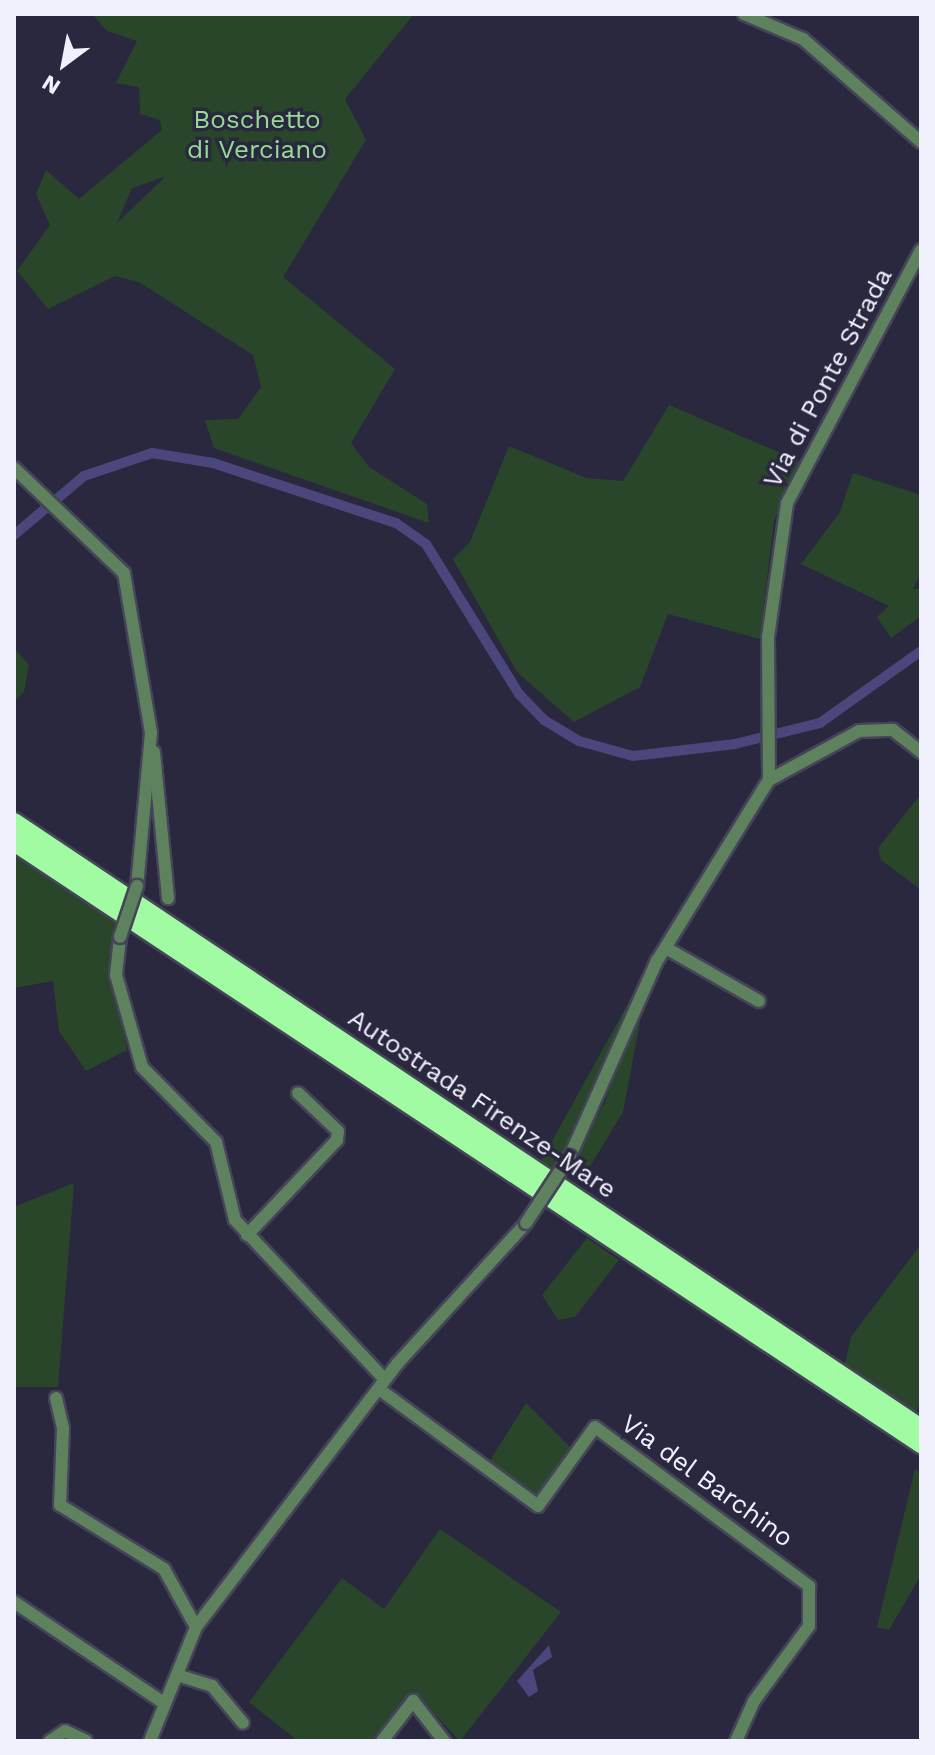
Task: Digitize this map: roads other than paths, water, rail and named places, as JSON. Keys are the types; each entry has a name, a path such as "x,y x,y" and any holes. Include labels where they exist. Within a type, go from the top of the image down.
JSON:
{"highway":[{"name":"Autostrada Firenze-Mare","path":"14,822 921,1428"},
{"name":"Autostrada Firenze-Mare","path":"14,842 921,1444"}],"street":[{"path":"744,14 803,39 921,142"},
{"name":"Via di Ponte Strada","path":"769,780 768,637 787,503 921,250"},
{"path":"14,468 124,573 151,733 168,898"},
{"path":"150,1741 180,1676 196,1627 382,1384 526,1223 570,1156 666,948 769,780 859,731 893,730 921,752"},
{"path":"151,733 137,886 120,937 116,975 142,1067 216,1142 227,1198 247,1235 382,1384"},
{"path":"666,948 759,1001"},
{"path":"247,1235 337,1140 338,1131 298,1093"},
{"name":"Via del Barchino","path":"382,1384 538,1506 595,1427 809,1586 809,1626 754,1701 736,1741"},
{"path":"56,1398 60,1505 164,1569 196,1627"},
{"path":"14,1602 165,1704"},
{"path":"180,1676 212,1686 243,1723"},
{"path":"382,1741 407,1703 421,1708 444,1741"},
{"path":"50,1741 65,1731 86,1741"}],"waterway":[{"path":"14,535 84,476 152,453 213,463 396,523 426,544 519,694 544,720 579,741 633,756 735,744 820,723 921,651"}],"park label":[{"name":"Boschetto di Verciano","path":"257,135"}]}
